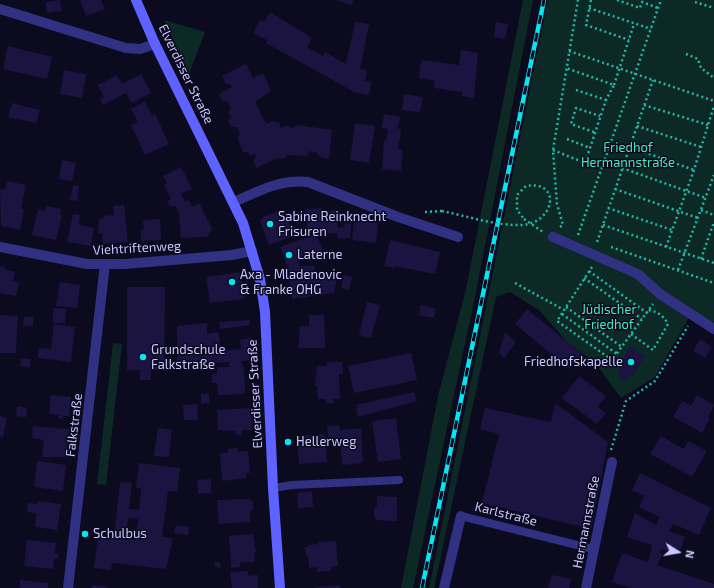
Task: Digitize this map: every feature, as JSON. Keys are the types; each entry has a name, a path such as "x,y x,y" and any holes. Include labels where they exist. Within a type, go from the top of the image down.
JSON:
{"main road":[{"name":"Elverdisser Straße","path":"136,0 155,44 234,202 243,223 260,278 265,312 273,488 280,588"}],"street":[{"path":"0,9 126,48 140,49 155,44"},
{"path":"234,202 276,184 293,180 308,182 398,217 458,237"},
{"path":"553,237 638,274 660,294 714,329"},
{"name":"Viehtriftenweg","path":"0,247 87,264 232,256 252,251"},
{"name":"Falkstraße","path":"68,588 105,264"},
{"name":"Hermannstraße","path":"586,588 612,462"},
{"name":"Karlstraße","path":"444,588 461,516"}],"lane":[{"path":"273,488 292,485 399,480"},
{"name":"Karlstraße","path":"461,516 593,549"}],"path":[{"path":"568,228 563,225 557,204 553,150 578,0"},
{"path":"591,0 586,25 630,40"},
{"path":"617,0 640,8 642,2 658,8"},
{"path":"578,235 660,0"},
{"path":"695,2 714,8"},
{"path":"589,8 651,29"},
{"path":"553,150 585,163 594,132 620,69 634,24"},
{"path":"569,51 714,101"},
{"path":"686,54 698,59 701,68 714,78"},
{"path":"566,68 614,85"},
{"path":"597,242 653,80"},
{"path":"576,90 606,100"},
{"path":"644,106 708,125"},
{"path":"666,247 694,170 714,106"},
{"path":"594,132 571,124 576,108 600,116"},
{"path":"637,126 701,147"},
{"path":"567,139 590,148"},
{"path":"630,147 694,170"},
{"path":"622,168 706,198"},
{"path":"678,270 714,175"},
{"path":"442,211 504,224 528,224 533,222 543,217 548,210 550,202 546,190 534,184 526,186 520,190 517,195 516,202 520,214 524,219 528,222 532,226 540,230"},
{"path":"615,189 698,218"},
{"path":"709,190 714,192"},
{"path":"608,208 672,230"},
{"path":"701,210 714,215"},
{"path":"701,259 714,222"},
{"path":"553,237 556,231 563,225"},
{"path":"603,225 714,263"},
{"path":"573,232 584,237"},
{"path":"709,236 714,238"},
{"path":"590,240 714,283"},
{"path":"592,267 557,321 612,360 660,294"},
{"path":"589,271 648,311 657,312 664,317 668,324 653,350 631,334"},
{"path":"584,278 642,319"},
{"path":"515,282 565,308 622,347"},
{"path":"562,314 617,354"},
{"path":"612,462 610,453 626,401 655,381 694,317"}],"green space":[{"path":"523,0 533,0 476,292 413,588 401,588 438,396 466,289"},
{"name":"Friedhof Hermannstraße","path":"548,0 714,0 714,323 693,311 655,377 621,398 596,364 565,340 540,311 510,292 496,297 434,588 429,588"},
{"path":"164,20 205,32 189,74"},
{"path":"113,343 122,344 106,485 97,484"}],"building":[{"path":"60,0 61,11 47,13 46,2"},
{"path":"80,0 101,0 105,9 86,16"},
{"path":"336,0 353,0 352,5"},
{"path":"270,12 312,38 307,47 323,56 325,52 346,64 355,22 369,24 360,69 367,70 365,81 371,82 369,95 356,93 266,43 267,40 253,33 260,20 264,22"},
{"path":"496,22 508,24 505,39 494,37"},
{"path":"8,46 52,57 47,79 3,69"},
{"path":"461,50 478,53 474,98 462,96 462,92 434,88 435,81 419,78 421,60 459,65"},
{"path":"246,64 253,78 263,73 271,91 255,102 266,124 273,121 279,123 281,128 288,125 290,129 298,125 332,130 329,159 320,157 318,153 310,151 307,156 287,155 284,159 278,158 256,168 253,161 256,157 254,154 250,156 248,152 243,152 237,138 240,134 237,127 231,127 228,120 231,118 228,112 231,108 227,101 222,101 219,94 232,87 231,84 226,84 222,76"},
{"path":"64,70 86,74 82,98 60,94"},
{"path":"141,74 151,93 132,103 126,93 103,105 100,99 104,97 98,85 117,75 122,84"},
{"path":"404,94 423,97 420,112 402,110"},
{"path":"145,101 152,116 155,114 169,144 145,155 131,125 138,122 131,109"},
{"path":"12,103 40,110 36,123 8,117"},
{"path":"384,114 400,117 398,129 401,129 398,150 403,150 401,171 382,169 384,141 387,140 388,129 382,128"},
{"path":"355,123 375,126 369,163 350,160"},
{"path":"62,160 76,163 72,181 59,179"},
{"path":"181,167 192,189 181,194 185,202 189,200 192,207 199,203 212,229 207,237 181,238 179,213 176,206 170,206 167,201 171,199 164,185 167,183 163,176"},
{"path":"7,181 26,185 21,209 24,209 20,230 1,226 0,189 5,190"},
{"path":"73,185 79,186 77,201 70,200"},
{"path":"124,205 128,242 103,244 102,233 98,233 99,219 105,218 104,216 114,215 113,206"},
{"path":"46,206 61,209 60,214 62,215 56,240 32,235 38,209 45,211"},
{"path":"321,208 321,212 336,210 338,228 344,227 345,223 351,224 350,238 338,239 337,233 323,234 322,230 308,232 305,210"},
{"path":"284,209 294,236 269,245 260,221 263,217"},
{"path":"73,214 80,215 79,225 94,228 91,246 67,242"},
{"path":"160,219 161,240 141,241 141,230 144,230 143,220"},
{"path":"354,220 378,223 376,243 352,240"},
{"path":"316,234 324,253 298,262 300,266 315,266 314,273 337,279 334,293 292,299 288,267 280,247"},
{"path":"390,240 440,252 435,274 395,266 395,268 384,266"},
{"path":"0,266 4,267 6,270 15,272 13,281 19,282 16,296 0,293"},
{"path":"241,272 242,283 245,283 246,288 243,288 244,299 210,303 206,277"},
{"path":"344,275 352,277 349,290 341,288"},
{"path":"60,282 80,285 77,308 56,306"},
{"path":"127,287 165,287 164,370 151,370 151,380 140,380 140,370 127,370"},
{"path":"367,302 380,305 371,338 359,335"},
{"path":"421,305 436,309 434,318 419,315"},
{"path":"53,308 66,309 65,323 53,323"},
{"path":"527,309 582,354 569,369 515,324"},
{"path":"0,315 18,316 16,353 0,353"},
{"path":"309,315 324,315 325,348 298,348 300,326 309,326"},
{"path":"24,317 33,317 33,326 23,326"},
{"path":"250,320 250,325 220,329 219,322"},
{"path":"207,323 207,334 219,332 220,351 241,349 240,340 252,338 253,360 241,361 242,366 244,366 245,394 218,395 217,383 212,383 212,374 217,374 217,367 229,367 229,362 177,365 177,326"},
{"path":"54,324 75,327 71,362 38,358 39,348 51,349"},
{"path":"505,332 516,342 504,358 499,353"},
{"path":"700,339 712,347 705,358 693,351"},
{"name":"Friedhofskapelle","path":"630,347 645,356 632,377 629,376 627,379 622,380 618,377 620,370 617,368"},
{"path":"411,353 417,380 354,393 348,366"},
{"path":"21,358 31,359 30,367 20,366"},
{"path":"327,362 342,362 343,374 339,374 340,399 333,399 334,403 326,403 326,399 318,399 317,386 315,386 317,366 327,366"},
{"path":"579,376 606,396 598,407 606,413 597,424 562,398"},
{"path":"414,392 417,401 358,417 356,405"},
{"path":"201,394 209,394 209,403 201,404"},
{"path":"51,395 71,397 69,416 63,416 62,419 58,419 59,415 49,414"},
{"path":"697,395 714,405 708,417 710,418 702,433 673,417 682,401 691,406"},
{"path":"555,403 608,442 591,529 482,503 499,434 480,429 485,408 551,422"},
{"path":"197,404 198,420 184,420 183,405"},
{"path":"17,406 27,408 26,417 16,416"},
{"path":"251,408 252,430 241,430 241,435 236,435 235,431 218,430 217,410"},
{"path":"0,416 7,418 3,437 0,436"},
{"path":"396,418 401,459 378,462 372,421"},
{"path":"339,425 340,430 361,428 363,463 342,465 340,438 328,439 327,426"},
{"path":"33,426 69,429 66,457 42,457 44,440 32,438"},
{"path":"158,428 172,430 169,457 154,456"},
{"path":"325,434 327,462 299,464 297,436"},
{"path":"661,436 684,449 688,441 707,451 692,477 650,454"},
{"path":"238,448 238,452 248,451 250,473 246,473 246,478 222,481 220,453 228,452 228,449"},
{"path":"37,461 66,465 63,491 34,487"},
{"path":"139,463 180,468 177,492 168,491 162,537 173,538 166,569 112,563 111,570 94,568 98,538 101,536 114,538 120,482 132,483 129,509 139,510 141,488 136,488","holes":["128,518 138,519 135,540 126,539"]},
{"path":"640,473 711,508 699,535 673,524 669,531 685,537 679,555 661,549 660,553 663,554 657,565 714,584 714,588 631,588 612,582 622,553 648,562 652,545 627,537 635,513 656,525 660,517 639,507 644,496 632,490"},
{"path":"211,479 211,493 198,494 197,480"},
{"path":"312,491 313,507 298,508 297,493"},
{"path":"377,496 397,497 397,521 376,520 374,516 374,508 377,506"},
{"path":"249,499 253,502 253,509 250,511 250,522 219,524 217,500"},
{"path":"38,501 61,504 57,530 35,527 36,513 27,512 28,503 37,504"},
{"path":"176,525 189,527 188,535 174,533"},
{"path":"253,534 256,552 254,553 255,562 240,562 240,567 231,568 229,536"},
{"path":"27,540 56,543 55,553 59,554 58,559 54,559 53,569 24,566"},
{"path":"336,541 338,566 331,567 331,571 317,572 317,567 309,568 308,556 306,556 305,547 308,547 308,545 318,544 318,542"},
{"path":"215,562 221,563 220,568 214,566"},
{"path":"248,571 248,576 258,575 258,588 232,588 230,572"},
{"path":"552,575 571,579 569,588 548,588"},
{"path":"20,580 48,583 48,588 20,588"},
{"path":"92,585 107,586 106,588 92,588"},
{"path":"340,585 340,588 317,588 317,587"}],"railway":[{"path":"422,588 544,0"}],"place":[{"name":"Sabine Reinknecht Frisuren","path":"270,224"},
{"name":"Laterne","path":"289,255"},
{"name":"Axa - Mladenovic & Franke OHG","path":"232,282"},
{"name":"Grundschule Falkstraße","path":"143,357"},
{"name":"Friedhofskapelle","path":"631,362"},
{"name":"Hellerweg","path":"288,442"},
{"name":"Schulbus","path":"85,534"}],"park label":[{"name":"Jüdischer Friedhof","path":"609,318"}]}
